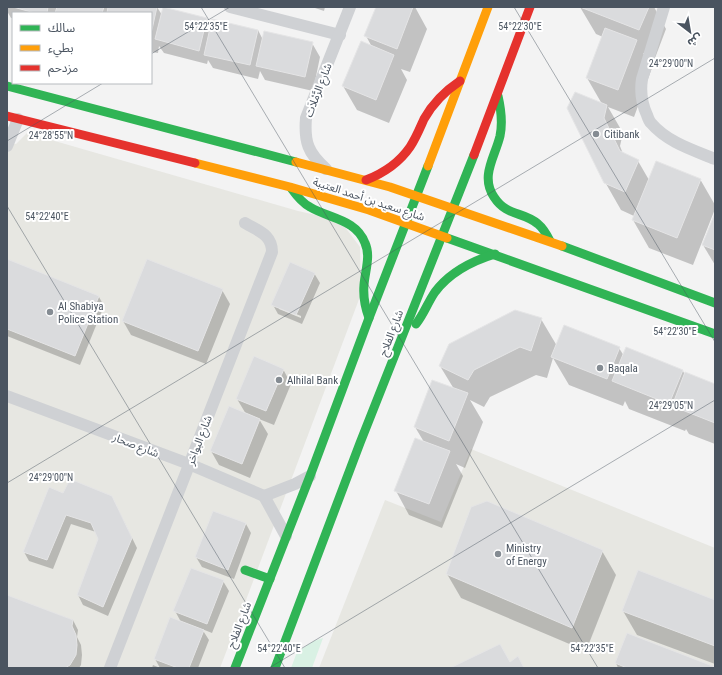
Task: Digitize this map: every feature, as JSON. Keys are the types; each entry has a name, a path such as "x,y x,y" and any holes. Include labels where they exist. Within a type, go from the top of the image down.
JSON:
{"main road":[{"name":"شارع الفلاح","path":"235,668 310,476 368,318 406,223 488,7"},
{"name":"شارع الفلاح","path":"275,668 360,443 498,94 530,7"},
{"path":"366,180 385,172 400,160 411,146 426,115 433,105 450,88 460,81"},
{"name":"شارع سعيد بن أحمد العتيبة","path":"7,86 366,180 550,241 715,303"},
{"path":"498,94 502,123 499,142 488,173 487,179 489,189 496,200 510,212 531,220 537,224 550,241"},
{"name":"شارع سعيد بن أحمد العتيبة","path":"13,118 290,187 369,210 715,334"},
{"path":"290,187 305,204 318,212 347,222 356,228 363,237 366,243 368,256 364,286 368,318"},
{"path":"403,335 420,319 435,293 451,275 469,263 495,254"},
{"path":"245,570 270,579"}],"street":[{"path":"230,7 340,35"},
{"name":"شارع الرَّمْلاَت","path":"327,170 316,160 308,147 305,133 306,118 350,7"},
{"path":"664,7 642,79 642,106 650,122 665,136 686,147 715,159"},
{"path":"7,146 13,118"},
{"name":"شارع البواخر","path":"110,668 272,252 272,246 268,237 245,223"},
{"name":"شارع صحار","path":"7,396 189,464 264,496"},
{"path":"286,536 264,496 310,476"}],"shaded area":[{"path":"27,133 316,215 345,227 360,247 361,294 220,668 7,668 7,142 16,144"},
{"path":"471,449 715,548 715,668 319,668 385,500 441,522"}],"green space":[{"path":"323,638 312,668 291,668 297,652 314,641"}],"building":[{"path":"13,7 48,7 47,12 31,12"},
{"path":"57,7 104,7 102,12 55,12"},
{"path":"108,7 157,7 152,30 152,12 107,12"},
{"path":"163,7 207,18 199,51 155,39"},
{"path":"376,7 413,7 397,49 364,36"},
{"path":"580,7 649,7 639,30"},
{"path":"212,19 258,30 250,65 204,55"},
{"path":"605,28 637,40 618,90 586,78"},
{"path":"264,31 313,42 305,77 256,66"},
{"path":"361,41 394,55 376,100 342,86"},
{"name":"Citibank","path":"575,92 607,105 604,118 620,151 639,160 625,192 604,183 567,108"},
{"path":"656,161 701,179 677,238 632,220"},
{"path":"715,213 715,250 702,245"},
{"name":"Al Shabiya Police Station","path":"7,259 99,296 75,356 7,329"},
{"path":"147,259 223,289 198,351 122,321"},
{"path":"290,262 315,273 296,315 271,305"},
{"path":"515,310 542,318 531,351 520,347 474,370 468,380 439,366 449,344"},
{"path":"564,325 620,347 607,379 551,357"},
{"path":"626,347 683,370 669,404 612,381"},
{"path":"254,356 284,369 266,411 236,399"},
{"path":"685,372 715,384 715,423 672,406"},
{"path":"432,380 468,393 449,441 414,427"},
{"path":"229,406 260,419 242,464 210,451"},
{"path":"415,438 450,451 429,504 394,491"},
{"path":"70,479 112,496 132,538 103,607 77,595 98,539 91,523 66,515 47,560 23,552 49,487 63,493"},
{"path":"487,501 603,550 572,628 446,574 471,507"},
{"path":"213,511 246,523 228,570 195,557"},
{"path":"191,568 224,580 207,624 173,611"},
{"path":"638,570 715,600 715,646 622,611"},
{"path":"7,595 73,620 72,626 76,635 77,645 76,655 70,665 65,668 7,667"},
{"path":"170,617 204,630 189,668 178,668 154,659"},
{"path":"627,633 715,668 627,668 615,663"},
{"path":"500,644 510,662 518,656 524,668 450,668"}],"traffic: fast":[{"path":"7,86 296,162"},
{"path":"498,96 501,111 501,126 498,144 488,174 490,189 494,197 504,208 527,217 538,224 550,241"},
{"path":"275,668 360,443 474,155"},
{"path":"235,668 428,166"},
{"path":"291,188 299,199 307,205 342,220 361,235 368,253 364,293 365,306 369,318"},
{"path":"447,238 715,334"},
{"path":"562,246 715,303"},
{"path":"416,324 435,292 447,279 462,268 495,254"},
{"path":"245,570 270,579"}],"traffic: slow":[{"path":"428,166 488,7"},
{"path":"296,162 390,187 562,246"},
{"path":"195,163 290,187 369,210 447,238"}],"traffic: jam":[{"path":"474,155 530,7"},
{"path":"366,180 385,171 406,153 431,108 444,93 460,81"},
{"path":"7,116 195,163"}],"place":[{"name":"Citibank","path":"596,134"},
{"name":"Al Shabiya Police Station","path":"50,312"},
{"name":"Baqala","path":"600,368"},
{"name":"Alhilal Bank","path":"279,380"},
{"name":"Ministry of Energy","path":"498,554"}]}
